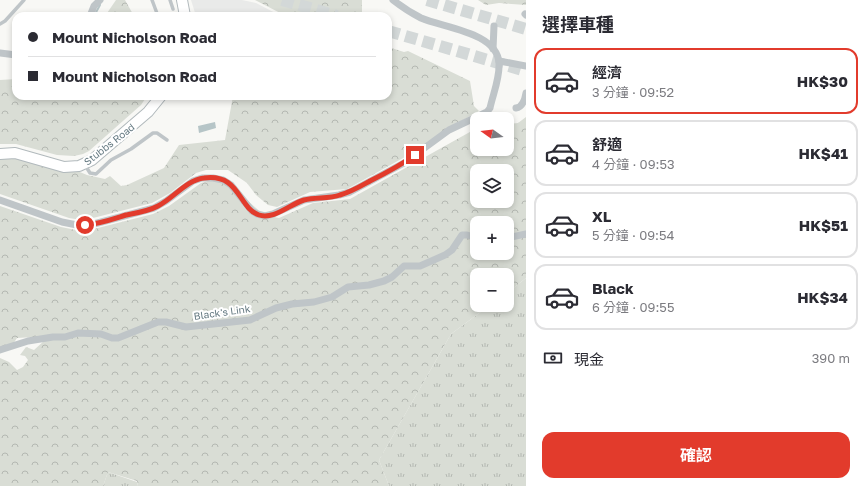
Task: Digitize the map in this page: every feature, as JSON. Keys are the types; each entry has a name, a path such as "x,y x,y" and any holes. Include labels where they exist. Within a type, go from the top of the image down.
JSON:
{"main road":[{"path":"182,0 184,12"},
{"name":"Stubbs Road","path":"0,154 15,153 64,167 76,167 92,160 148,112 157,100"}],"street":[{"path":"92,12 94,6 100,0"},
{"path":"0,200 62,222 77,225 90,225 154,208 193,181 202,178 223,180 231,185 252,211 259,215 265,216 274,214 304,200 340,195 350,192 404,163 449,130 487,112 490,108 499,70 499,61 493,49 488,43 478,36 423,18 406,10 393,0"},
{"path":"493,49 494,26"},
{"path":"0,53 12,54"},
{"path":"499,61 526,66"},
{"path":"516,108 522,105 526,93"},
{"path":"514,237 526,234"},
{"name":"Black's Link","path":"0,350 28,342 53,337 65,337 78,333 101,334 112,338 118,338 158,322 166,322 186,327 250,320 276,308 292,304 314,302 332,297 348,287 369,285 392,277 404,266 420,266 445,255 452,250 462,235 470,236"}],"lane":[{"path":"13,12 24,0"},
{"path":"152,0 156,12"},
{"path":"170,0 174,9"},
{"path":"0,24 12,13"},
{"path":"84,164 90,173 96,174 111,160 131,149 153,133 158,133 167,140"}],"shaded area":[{"path":"191,0 242,0 256,3 273,12 195,12"},
{"path":"215,122 216,128 199,133 198,126"}],"green space":[{"path":"116,0 125,0 132,12 108,12"},
{"path":"255,0 362,0 362,12 278,12"},
{"path":"478,0 526,0 526,5 499,3 486,5"},
{"path":"392,48 404,52 408,51 470,81 474,106 479,111 470,112 470,116 450,127 414,152 347,189 310,192 277,207 268,205 256,195 247,183 228,170 206,170 196,173 170,193 152,203 81,220 69,218 0,194 0,159 14,158 54,169 75,170 87,175 105,179 110,176 121,186 127,185 164,168 179,145 225,140 232,100 392,100"},
{"path":"12,79 12,100 144,100 141,105 89,151 74,156 57,155 16,144 0,144 0,80"},
{"path":"526,117 526,278 514,287 514,268 470,268 470,312 481,312 451,334 379,460 389,486 138,486 137,481 108,472 103,486 0,486 0,358 9,362 17,370 23,367 28,360 25,356 20,355 26,347 34,350 45,340 34,337 17,338 13,344 0,348 0,206 61,227 76,230 90,230 153,214 169,206 201,183 208,181 225,181 264,215 279,218 313,203 350,199 470,132 470,156 514,156 514,123 518,123"},
{"path":"526,278 526,486 389,486 379,460 451,334 481,312 514,312 514,287"},
{"path":"108,472 137,482 138,486 103,486"}],"waterway":[{"path":"96,12 100,5"}],"tunnel":[{"path":"282,0 323,12"},
{"path":"427,0 526,29"},
{"path":"392,32 526,71"}],"route":[{"path":"85,225 154,208 173,196 190,182 206,177 220,179 228,183 236,189 254,213 265,216 274,214 304,200 331,197 350,192 404,163 415,155"}]}
